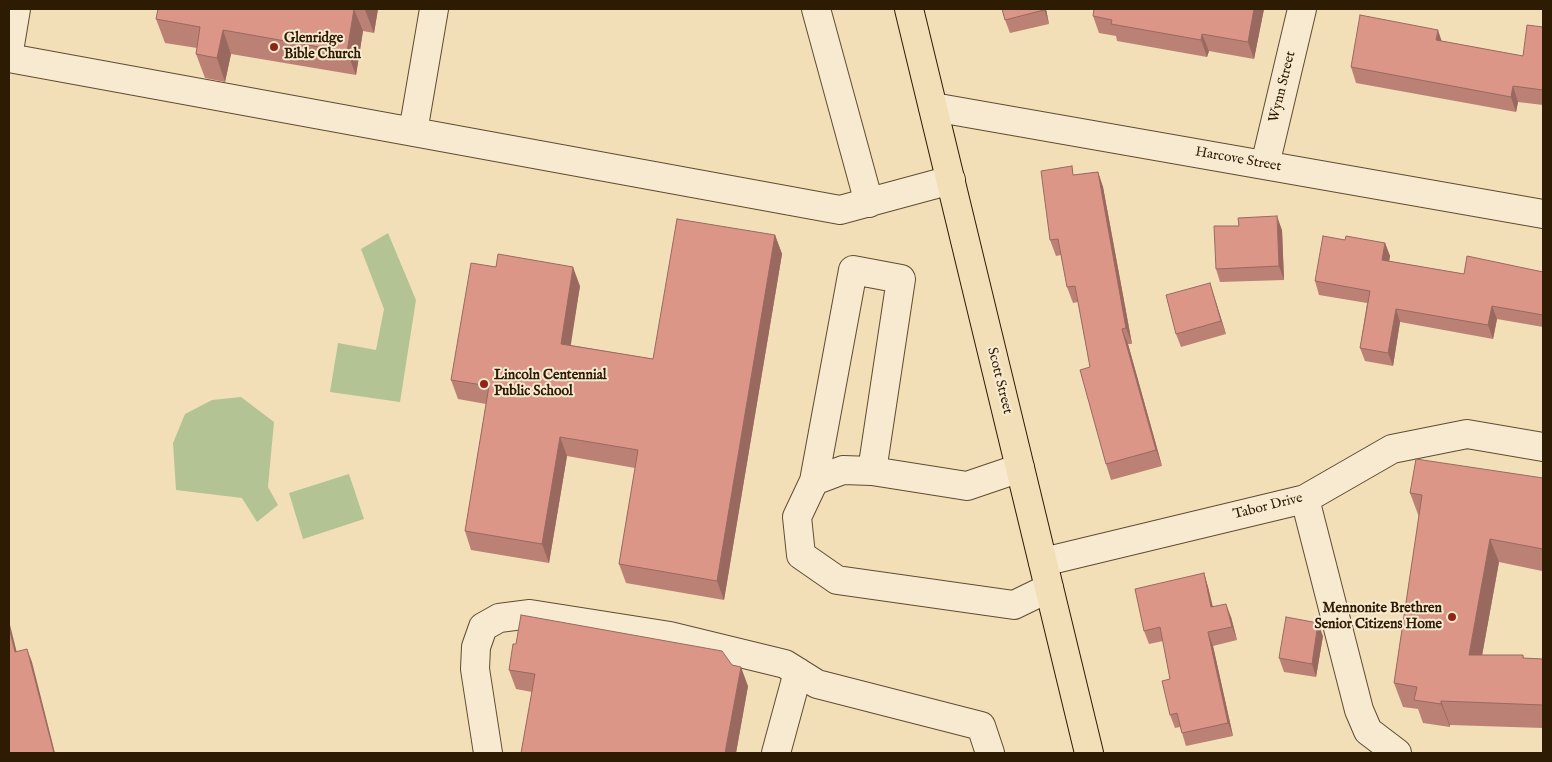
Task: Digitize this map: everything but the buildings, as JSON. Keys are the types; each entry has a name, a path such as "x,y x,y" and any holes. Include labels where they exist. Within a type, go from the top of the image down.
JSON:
{"main road":[{"name":"Scott Street","path":"909,9 1089,753"}],"street":[{"path":"9,51 16,9"},
{"path":"413,132 434,9"},
{"path":"816,9 869,203"},
{"name":"Wynn Street","path":"1265,165 1302,9"},
{"path":"9,58 840,210 951,180"},
{"name":"Harcove Street","path":"933,107 1543,214"},
{"path":"872,470 901,279 853,270 814,481 797,517 801,554 837,580 1014,605 1049,588"},
{"name":"Tabor Drive","path":"1043,562 1305,500 1392,449 1467,434 1543,447"},
{"path":"814,481 843,470 872,470 967,486 1020,468"},
{"path":"1305,500 1359,710 1368,731 1397,753"},
{"path":"488,753 475,669 476,647 483,627 499,618 530,614 670,636 785,664 817,684 981,726 990,753"},
{"path":"776,753 798,672"}],"green space":[{"path":"388,233 416,300 400,402 330,392 338,343 376,350 384,309 361,249"},
{"path":"241,397 274,422 268,487 278,505 257,522 242,498 176,490 173,443 185,414 212,400"},
{"path":"349,474 364,519 303,539 289,493"}],"place":[{"name":"Glenridge Bible Church","path":"274,47"},
{"name":"Lincoln Centennial Public School","path":"484,384"},
{"name":"Mennonite Brethren Senior Citizens Home","path":"1452,617"}]}
